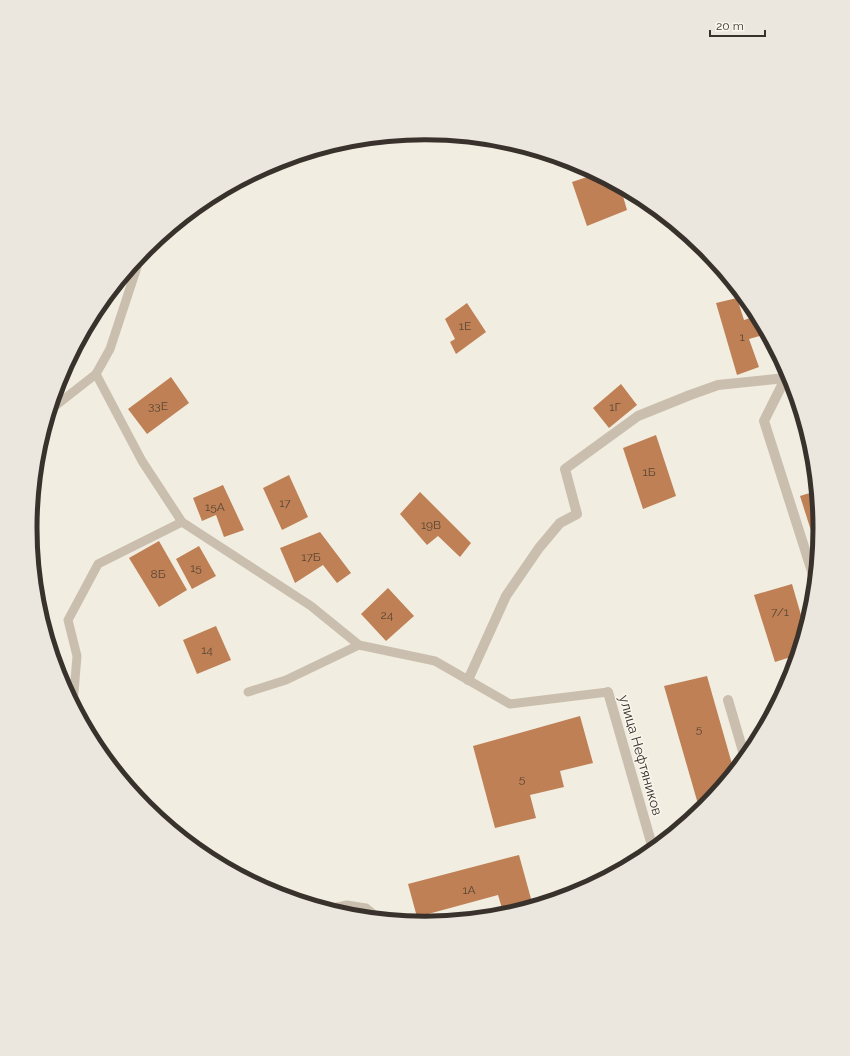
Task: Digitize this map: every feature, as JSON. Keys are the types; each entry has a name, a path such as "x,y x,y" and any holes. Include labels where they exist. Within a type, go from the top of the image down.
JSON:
{"street":[{"path":"468,680 506,596 539,548 560,523 577,514 565,469 638,416 690,394 718,385 782,377"},
{"path":"784,382 764,421 811,567"},
{"name":"улица Нефтяников","path":"608,692 651,843"},
{"path":"728,700 743,751"}],"lane":[{"path":"58,404 96,374 110,348 136,269"},
{"path":"96,374 142,461 182,522 311,606 359,645 435,661 510,704 608,692"},
{"path":"74,693 77,656 68,620 98,564 182,522"},
{"path":"248,692 286,680 359,645"},
{"path":"339,907 347,905 366,908 372,913"}],"building":[{"path":"589,176 597,180 622,194 627,210 587,226 572,182"},
{"path":"737,298 744,320 751,318 762,335 749,339 759,367 737,375 716,303"},
{"path":"467,303 486,332 456,354 450,342 455,339 445,319"},
{"path":"171,377 189,403 147,434 128,409"},
{"path":"621,384 637,405 609,428 593,408"},
{"path":"656,435 676,496 643,509 623,448"},
{"path":"289,475 308,517 282,530 263,488"},
{"path":"223,485 244,530 224,537 216,515 202,521 193,498"},
{"path":"420,492 471,543 460,557 438,536 427,545 400,514"},
{"path":"811,493 813,536 800,496"},
{"path":"320,532 351,573 337,583 323,565 295,583 280,548"},
{"path":"159,541 187,590 159,607 129,558"},
{"path":"199,546 216,576 192,589 176,559"},
{"path":"792,584 802,619 790,657 775,662 754,595"},
{"path":"388,588 414,616 386,641 361,614"},
{"path":"216,626 231,660 197,674 183,640"},
{"path":"707,676 732,765 717,784 698,803 664,686"},
{"path":"580,716 593,763 560,771 564,787 530,795 536,818 495,828 473,746"},
{"path":"519,855 532,901 502,909 498,895 421,916 417,916 408,884"}]}
